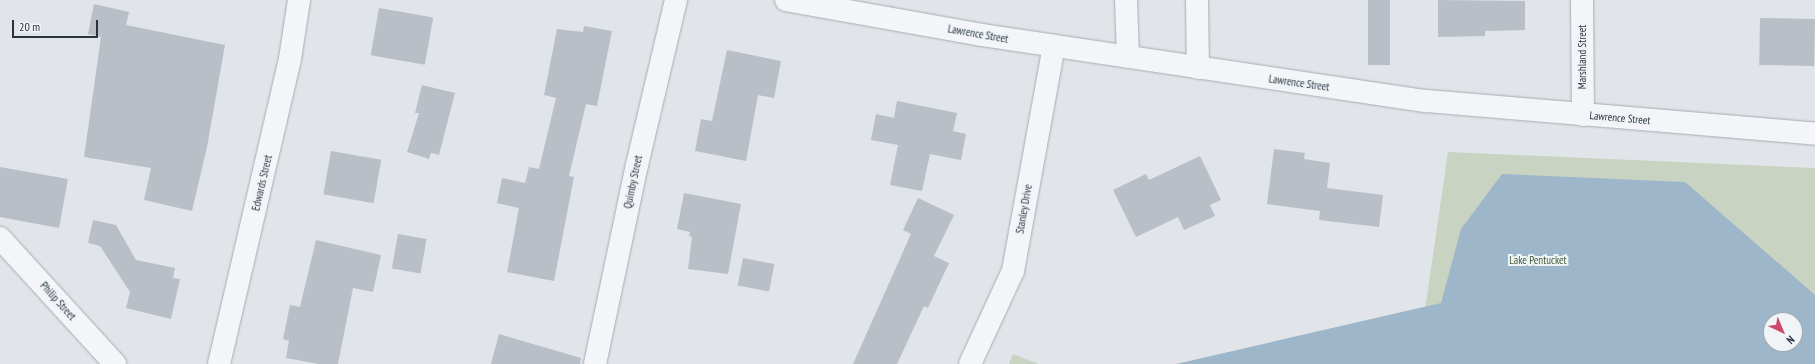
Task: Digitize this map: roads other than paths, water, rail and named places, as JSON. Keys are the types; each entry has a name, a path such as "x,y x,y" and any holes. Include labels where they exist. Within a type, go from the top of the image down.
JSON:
{"street":[{"name":"Edwards Street","path":"219,364 290,59 299,0"},
{"name":"Quimby Street","path":"595,364 637,165 676,0"},
{"name":"Lawrence Street","path":"786,0 1054,46 1426,102 1815,134"},
{"path":"1126,0 1128,57"},
{"path":"1197,0 1198,68"},
{"name":"Marshland Street","path":"1582,0 1583,115"},
{"name":"Stanley Drive","path":"970,364 1013,270 1054,46"},
{"name":"Philip Street","path":"0,238 115,364"}],"water":[{"name":"Lake Pentucket","path":"1502,174 1685,182 1815,295 1815,364 1176,364 1441,303 1461,229"}]}
